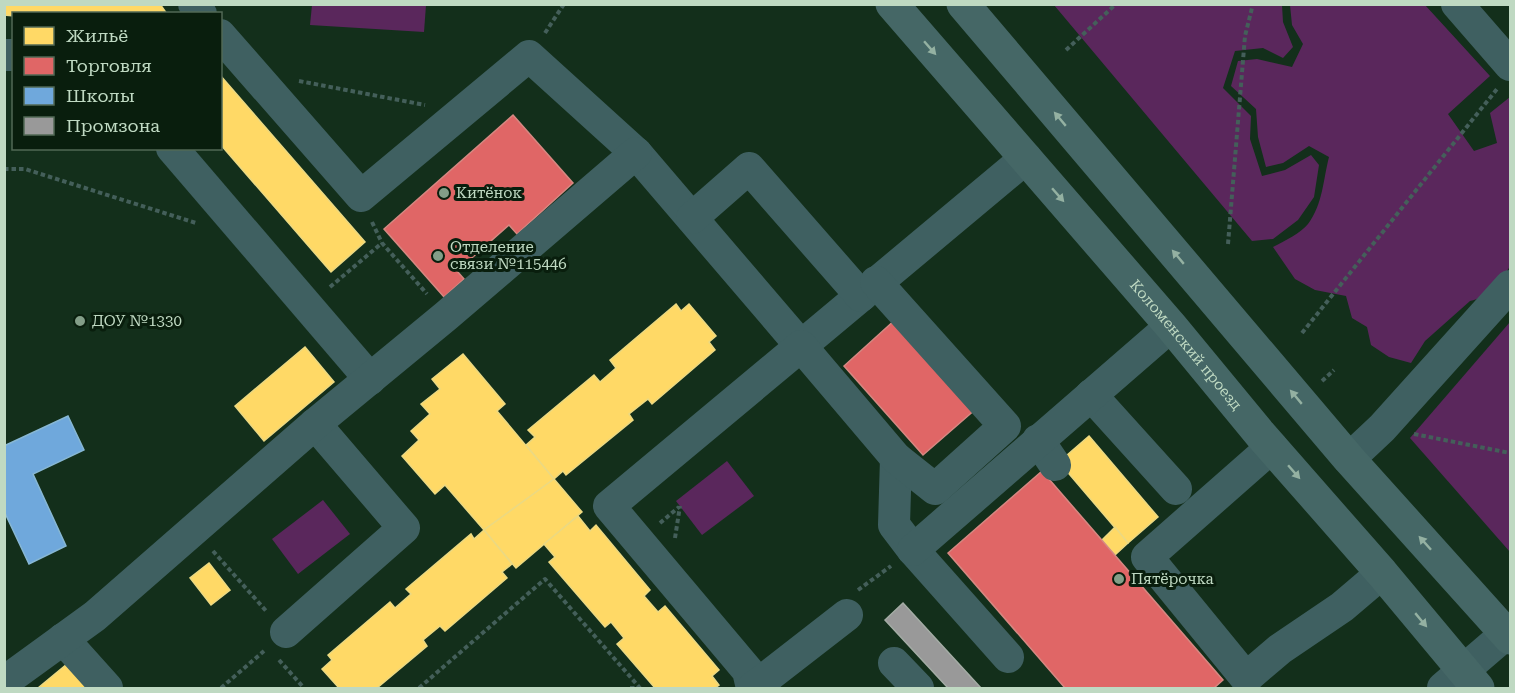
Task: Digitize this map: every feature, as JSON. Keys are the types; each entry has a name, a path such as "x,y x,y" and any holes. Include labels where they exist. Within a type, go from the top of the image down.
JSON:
{"main road":[{"name":"Коломенский проезд","path":"891,4 1382,573 1461,683"},
{"path":"963,4 1349,459 1508,635"}],"street":[{"path":"1457,4 1507,73"},
{"path":"222,37 361,196 529,56 636,153 896,458 935,489 1005,426 749,168 692,218"},
{"path":"174,150 370,379"},
{"path":"4,682 95,616 315,424 446,316 636,153"},
{"path":"847,615 752,688 748,671 598,503 801,346 1026,158"},
{"path":"1349,459 1382,428 1510,286"},
{"path":"913,550 1046,452 1091,395 1171,326"},
{"path":"1091,395 1176,489"},
{"path":"277,640 404,528 315,424"},
{"path":"1272,447 1147,557 1240,683 1280,649 1342,607 1382,573"},
{"path":"896,458 894,525 913,550 1008,657"},
{"path":"1461,683 1508,635"},
{"path":"63,639 107,688"},
{"path":"894,663 918,688"}],"path":[{"path":"1066,50 1116,4"},
{"path":"1228,244 1245,36 1253,4"},
{"path":"253,73 461,112"},
{"path":"1302,333 1507,73"},
{"path":"4,169 25,169 205,226"},
{"path":"361,196 382,243 446,316"},
{"path":"307,307 382,243"},
{"path":"1382,428 1510,453"},
{"path":"195,529 249,594 304,688"},
{"path":"419,688 545,579 640,688"},
{"path":"221,688 277,640"},
{"path":"630,688 640,688"}],"shaded area":[{"path":"312,5 426,5 424,32 310,25"},
{"path":"1054,5 1282,5 1283,22 1293,47 1283,58 1263,48 1235,51 1223,88 1251,116 1250,139 1262,176 1285,170 1311,155 1319,165 1314,197 1298,220 1273,239 1252,241"},
{"path":"1290,5 1425,5 1490,76 1448,114 1474,151 1497,143 1490,113 1510,97 1510,266 1493,288 1470,301 1425,341 1411,363 1389,357 1371,345 1367,327 1352,318 1346,296 1315,290 1295,279 1273,247 1301,231 1313,216 1320,200 1329,157 1309,146 1283,163 1266,167 1258,137 1256,109 1231,86 1238,61 1257,59 1292,67 1303,44 1292,25"},
{"path":"1510,322 1510,552 1410,438"},
{"path":"727,461 754,496 702,535 676,501"},
{"path":"323,500 350,534 298,574 272,539"}],"building: Жильё":[{"path":"4,4 160,4 166,12 12,12 12,16 4,15"},
{"path":"222,77 365,242 331,272 222,146"},
{"path":"676,304 681,311 689,304 716,336 709,342 715,350 652,404 648,399 629,414 633,420 566,475 563,471 554,479 526,445 535,437 528,430 594,375 600,382 616,368 610,360"},
{"path":"305,347 334,382 264,441 235,406"},
{"path":"463,354 505,404 497,411 554,479 484,530 445,485 435,494 402,456 419,440 411,431 430,414 421,404 440,389 432,379"},
{"path":"1089,436 1158,517 1128,543 1059,462"},
{"path":"554,479 582,512 516,568 484,530"},
{"path":"578,516 590,531 596,525 650,590 644,596 658,612 665,606 719,670 712,676 719,685 715,688 655,688 617,644 624,638 611,622 605,627 549,562 555,557 544,544"},
{"path":"1115,527 1128,543 1115,555 1102,540"},
{"path":"484,530 512,564 502,572 507,578 445,631 440,626 423,640 427,646 377,688 339,688 322,669 332,660 328,655 390,602 395,608 411,594 406,589 471,534 474,539"},
{"path":"209,563 230,590 211,605 190,578"},
{"path":"67,664 87,688 38,688"}],"building: Торговля":[{"path":"513,115 573,183 517,234 509,225 457,271 464,279 444,297 384,229"},
{"path":"897,318 977,408 923,455 844,366"},
{"path":"1042,471 1223,680 1214,688 1065,688 948,553"}],"building: Школы":[{"path":"68,416 84,450 33,474 66,546 29,564 4,511 4,443 6,445"}],"building: Промзона":[{"path":"903,603 981,688 948,688 885,620"}],"place":[{"name":"Китёнок","path":"444,193"},
{"name":"Отделение связи №115446","path":"438,256"},
{"name":"ДОУ №1330","path":"80,321"},
{"name":"Пятёрочка","path":"1119,579"}]}
